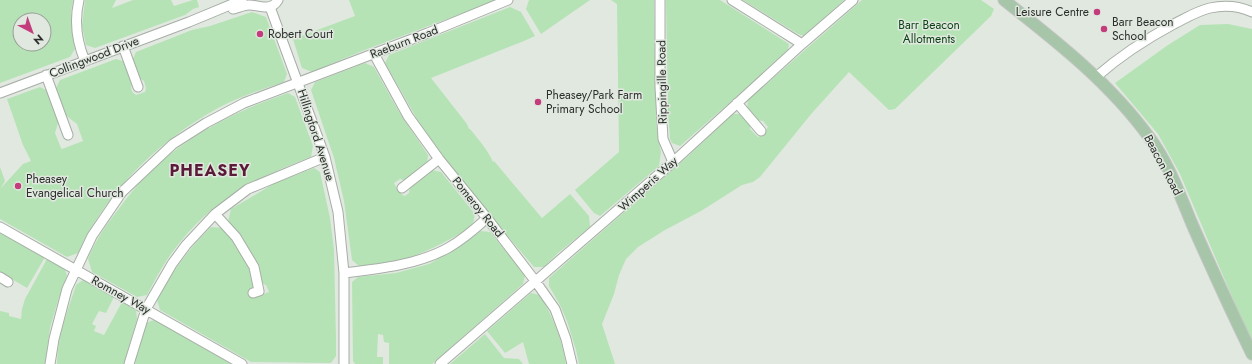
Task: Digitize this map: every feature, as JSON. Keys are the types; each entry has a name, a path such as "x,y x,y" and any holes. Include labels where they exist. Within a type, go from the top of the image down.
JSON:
{"main road":[{"name":"Beacon Road","path":"1004,0 1096,77 1129,111 1146,132 1164,161 1252,354"}],"street":[{"path":"79,0 76,28 80,50 85,61"},
{"name":"Collingwood Drive","path":"0,93 189,22 242,0"},
{"path":"254,0 257,4 266,7 275,4 278,0"},
{"name":"Raeburn Road","path":"50,364 54,339 67,289 92,236 122,192 173,144 206,123 244,102 374,54 508,0"},
{"name":"Rippingille Road","path":"660,0 660,87 663,139 673,162"},
{"path":"732,0 802,44"},
{"name":"Wimperis Way","path":"440,364 673,162 802,44 854,0"},
{"name":"Collingwood Drive","path":"189,22 248,5 266,7"},
{"path":"1096,77 1120,57 1160,32 1194,14 1211,8 1231,6 1252,12"},
{"name":"Hillingford Avenue","path":"266,7 298,83 325,157 338,212 344,273 344,364"},
{"path":"123,46 138,86"},
{"name":"Pomeroy Road","path":"374,54 408,116 439,159 487,218 555,309 566,339 572,364"},
{"path":"46,75 68,135"},
{"path":"737,103 761,131"},
{"path":"129,364 146,309 172,264 215,214 248,189 325,157"},
{"path":"402,188 439,159"},
{"path":"215,214 236,237 254,268 259,292"},
{"path":"344,273 374,270 414,261 447,248 487,218"},
{"name":"Romney Way","path":"0,227 242,364"}],"green space":[{"path":"0,0 73,0 71,12 75,49 70,57 0,83"},
{"path":"85,0 116,0 112,8 133,0 171,0 174,6 197,0 199,7 193,9 185,15 95,48 86,45 82,26"},
{"path":"349,0 498,0 362,51 312,72 302,68 293,39 355,16"},
{"path":"529,0 590,0 541,34 526,9"},
{"path":"611,0 654,0 656,114 657,132 661,152 659,166 600,216 594,213 575,190 619,152 617,4"},
{"path":"666,0 720,0 789,44 788,50 680,146 672,143 670,139"},
{"path":"743,0 844,0 804,36 798,34"},
{"name":"Barr Beacon Allotments","path":"862,0 981,0 994,9 991,16 895,109 889,110 849,72 812,113 760,177 753,182 742,185 701,211 665,230 638,247 626,259 602,324 615,364 579,364 567,321 549,286 549,278 687,157 733,114 743,114 750,123 750,129 758,137 764,133 768,127 763,121 756,120 747,110 748,100"},
{"path":"510,7 521,12 535,36 431,78 467,124 469,129 483,145 493,162 494,161 542,218 570,194 589,216 590,227 558,253 544,267 534,267 483,207 433,143 417,119 385,63 389,55"},
{"path":"252,12 266,17 287,74 284,82 230,102 206,115 162,146 122,185 105,206 78,253 67,257 0,219 0,167 5,181 1,188 23,164 31,161 23,145 7,99 40,87 48,91 58,123 55,133 62,149 83,141 77,124 64,114 56,88 60,80 116,59 126,62 131,78 132,91 136,95 145,92 146,88 144,81 139,78 132,61 136,52 192,30 210,26"},
{"path":"1228,24 1252,29 1252,344 1180,174 1158,134 1115,83 1168,45 1200,25"},
{"path":"365,63 374,67 399,112 428,155 427,164 407,181 400,179 394,183 398,191 405,196 409,193 410,186 431,170 441,172 475,214 473,223 468,228 451,239 430,249 412,257 359,266 352,260 344,201 334,158 311,90 315,82"},
{"path":"288,93 295,97 313,146 311,157 253,183 218,205 188,233 170,255 147,295 137,297 92,272 88,259 101,233 134,189 160,163 193,138 211,127 249,108"},
{"path":"314,168 320,172 330,218 334,250 336,356 331,363 251,362 160,310 157,300 174,270 211,227 225,228 243,255 255,285 251,291 253,297 269,292 266,285 261,283 228,222 231,209 275,183"},
{"path":"481,231 490,232 525,275 523,284 432,364 389,364 389,343 384,342 383,335 378,334 377,357 383,357 383,364 355,364 353,361 352,282 358,277 396,273 429,264 456,249"},
{"path":"0,232 45,257 27,288 0,272"},
{"path":"47,259 65,269 67,276 50,328 45,364 0,364 0,311 9,313 9,316 21,319 25,299"},
{"path":"83,280 114,297 106,313 99,311 92,324 96,326 94,331 104,335 122,302 136,310 137,319 124,364 57,364 57,354 66,314 76,285"},
{"path":"531,293 540,295 549,312 559,337 566,364 529,364 523,342 505,353 487,331"},
{"path":"154,320 231,364 135,364 137,350 146,323"},
{"path":"485,334 504,358 519,359 523,364 450,364"}],"place":[{"name":"Leisure Centre","path":"1097,12"},
{"name":"Barr Beacon School","path":"1104,29"},
{"name":"Robert Court","path":"260,34"},
{"name":"Pheasey/Park Farm Primary School","path":"538,102"},
{"name":"Pheasey Evangelical Church","path":"18,186"}],"district":[{"name":"PHEASEY","path":"210,170"}]}
